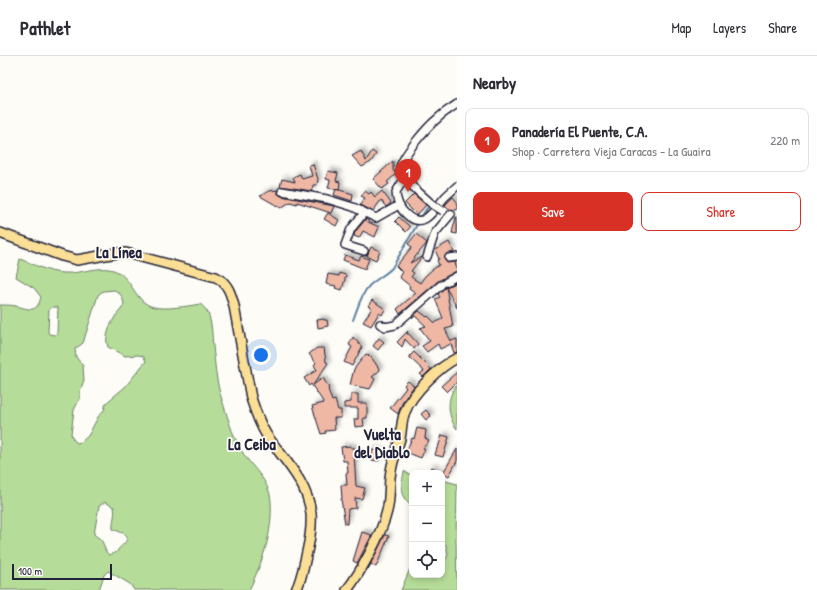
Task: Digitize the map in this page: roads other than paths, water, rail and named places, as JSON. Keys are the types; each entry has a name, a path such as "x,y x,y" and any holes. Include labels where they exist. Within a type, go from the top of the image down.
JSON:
{"main road":[{"path":"0,233 72,259 77,260 117,253 135,254 216,277 225,283 234,306 254,410 267,436 297,476 306,494 310,512 310,535 300,581 296,590"},
{"path":"348,590 361,570 384,521 387,510 391,468 401,435 402,420 406,408 426,382 447,364 457,358"}],"street":[{"path":"427,257 435,233 454,215 443,211 432,204 401,176 400,168 403,159 430,125 457,104"},
{"path":"404,179 396,192 399,205 407,215 413,219 422,220 430,217 444,198 457,186"},
{"path":"282,191 327,199 353,207 374,218 379,218 399,205"},
{"path":"364,213 351,229 345,245 364,251"},
{"path":"449,258 457,256"},
{"path":"380,324 385,327 395,325 443,284 457,276"}],"waterway":[{"path":"422,216 428,207"},
{"path":"353,320 366,289 392,268 418,223"}],"place":[{"name":"Panadería El Puente, C.A.","path":"408,192"}],"district":[{"name":"La Línea","path":"119,252"},
{"name":"Vuelta del Diablo","path":"382,443"},
{"name":"La Ceiba","path":"252,444"}]}
